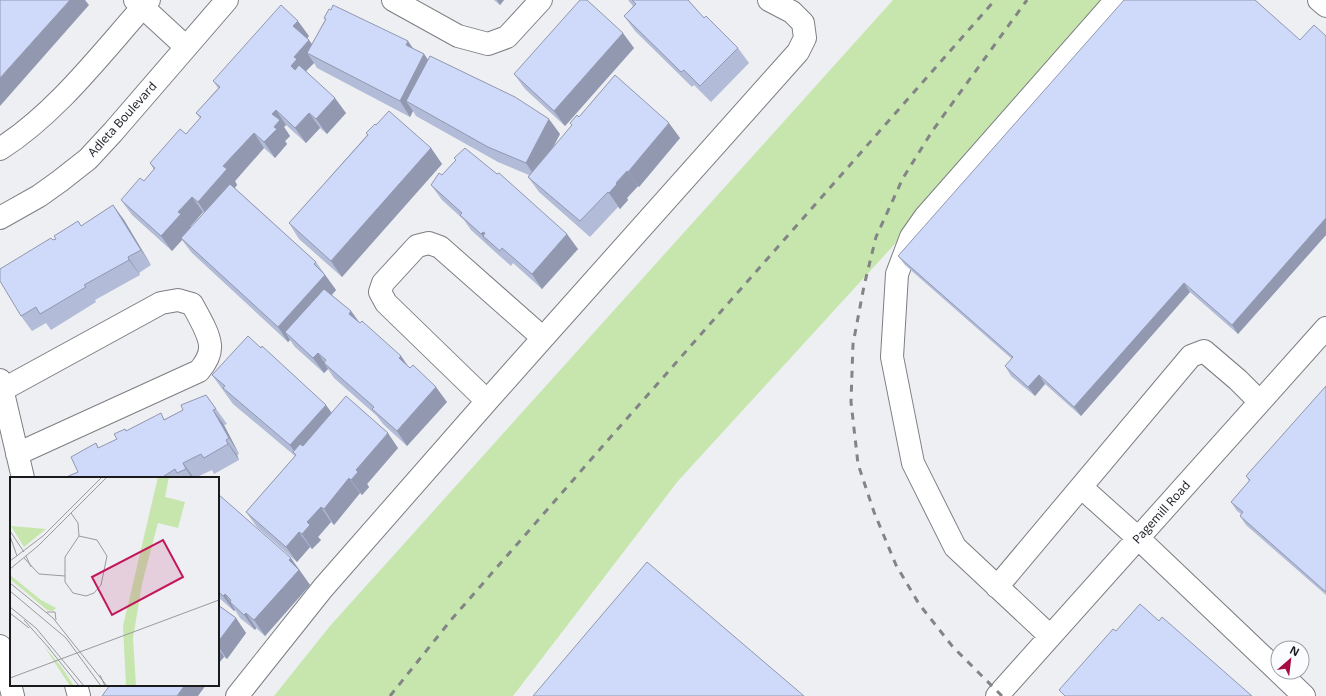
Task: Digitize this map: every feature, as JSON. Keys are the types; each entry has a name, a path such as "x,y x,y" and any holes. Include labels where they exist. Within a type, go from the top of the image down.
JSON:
{"street":[{"name":"Adleta Boulevard","path":"0,218 49,189 88,158 113,132 227,0"},
{"path":"393,0 458,36 488,44 507,37 541,0"},
{"path":"237,696 323,588 487,401 798,52 806,38 803,24 792,12 769,0"},
{"path":"1050,636 955,547 913,463 892,357 897,274 911,237 925,217 1116,0"},
{"path":"1319,0 1326,6"},
{"path":"0,149 19,137 63,97 144,5 186,47"},
{"path":"487,401 386,303 380,292 383,283 417,246 429,243 440,248 543,338"},
{"path":"17,454 199,371 207,362 210,346 202,324 192,304 178,300 162,303 1,385 17,454 24,477"},
{"name":"Pagemill Road","path":"997,696 1326,328"},
{"path":"997,587 1191,356 1204,351 1238,380 1260,402"},
{"path":"1081,487 1138,538 1270,663"},
{"path":"0,646 10,684"},
{"path":"1287,680 1304,696"},
{"path":"10,686 13,696"},
{"path":"76,686 79,696"}],"green space":[{"path":"893,0 1118,0 678,481 513,696 274,696 330,626"}],"building":[{"path":"0,0 70,0 0,78"},
{"path":"580,0 587,0 623,33 554,111 514,74"},
{"path":"632,0 688,0 704,18 706,16 738,48 700,86 684,70 681,72 624,16 636,4"},
{"path":"1124,0 1255,0 1300,40 1314,25 1326,36 1326,218 1232,325 1184,283 1074,407 1039,375 1028,387 1005,366 1013,357 898,256"},
{"path":"281,5 298,21 293,26 309,40 294,57 297,59 291,66 295,70 299,65 335,98 316,119 309,113 295,128 276,110 272,114 280,120 274,127 277,129 264,142 254,133 223,166 227,169 198,202 192,197 178,212 181,214 161,236 121,200 140,178 144,181 155,168 150,163 180,129 186,134 201,117 196,113 220,87 213,81"},
{"path":"333,5 408,41 406,45 424,54 400,101 307,53 326,19 324,18 329,9 331,10"},
{"path":"430,56 515,97 549,119 526,163 488,147 406,101"},
{"path":"615,75 669,123 609,193 608,192 580,221 528,177 572,125 570,123 577,115 579,117"},
{"path":"389,111 431,148 331,261 289,223 368,135 366,133"},
{"path":"465,148 497,174 499,173 567,234 532,274 502,248 500,251 483,236 485,233 483,232 481,234 460,215 462,213 431,185 439,173 442,175 456,160 454,158"},
{"path":"230,184 316,262 314,264 325,275 278,327 181,238"},
{"path":"113,205 141,250 128,257 129,260 84,285 86,287 40,314 36,307 21,316 0,281 0,269 51,238 53,240 56,239 54,236 78,221 81,226"},
{"path":"324,289 351,311 349,314 360,323 362,321 401,356 399,358 410,368 413,365 436,387 397,431 372,409 374,407 324,363 326,360 318,353 313,358 285,332"},
{"path":"248,336 261,348 262,346 326,405 290,445 223,388 225,386 212,375"},
{"path":"1326,386 1326,592 1240,516 1243,512 1231,502 1250,480 1246,476"},
{"path":"206,395 216,409 213,410 229,438 226,440 228,444 204,458 201,454 183,463 186,469 177,473 175,469 163,477 66,477 78,472 71,457 96,443 98,448 117,439 114,434 125,429 126,431 161,413 164,420 183,410 181,405"},
{"path":"346,396 388,433 356,470 358,472 351,480 349,478 324,509 321,507 307,522 310,525 302,534 299,532 286,547 246,512 296,455 293,452 300,444 303,446"},
{"path":"219,495 291,558 289,560 299,570 254,620 246,613 244,615 230,602 231,600 225,594 223,596 219,592"},
{"path":"647,562 804,696 533,696"},
{"path":"1140,604 1159,621 1162,617 1252,696 1065,696 1059,690 1113,629 1116,631"},
{"path":"219,606 236,618 219,641"},
{"path":"109,686 184,686 177,696 102,696"}],"railway":[{"path":"390,696 451,620 995,0"},
{"path":"1002,696 953,647 919,604 896,565 874,512 858,464 851,402 853,344 864,286 876,237 903,178 933,130 1027,0"}]}
